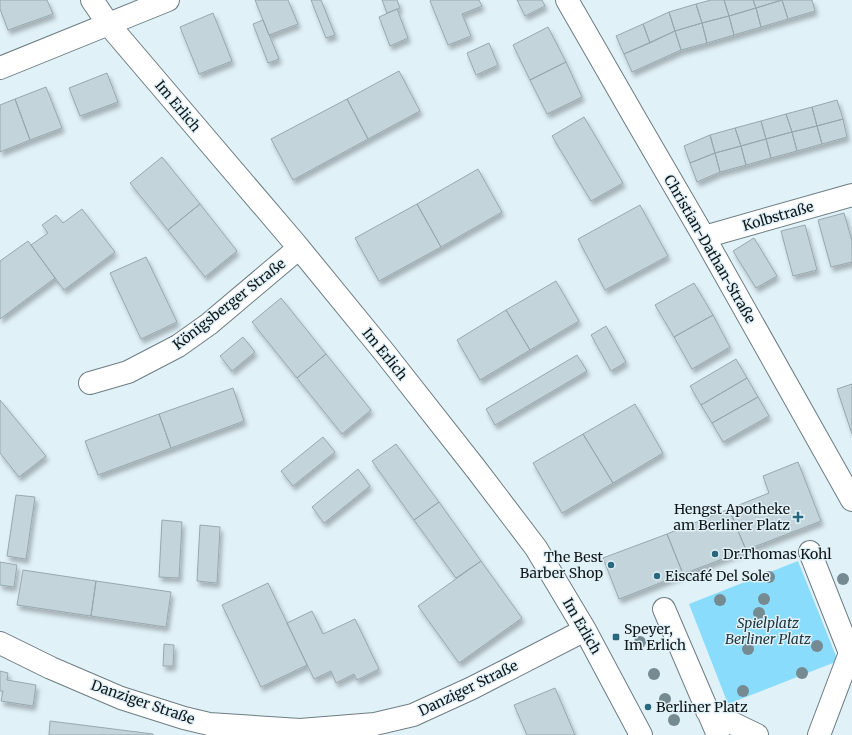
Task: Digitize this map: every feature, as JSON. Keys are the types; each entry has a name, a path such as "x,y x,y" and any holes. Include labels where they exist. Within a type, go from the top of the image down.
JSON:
{"street":[{"name":"Im Erlich","path":"92,0 109,25 294,242 393,363 536,548 585,630 640,735"},
{"path":"0,68 168,0"},
{"name":"Christian-Dathan-Straße","path":"567,0 704,237 852,500"},
{"name":"Kolbstraße","path":"704,237 852,195"},
{"name":"Königsberger Straße","path":"90,382 128,372 178,346 209,324 299,248"},
{"path":"810,552 851,655 820,735"},
{"path":"664,609 718,735"},
{"name":"Danziger Straße","path":"0,643 51,668 182,726 209,724 300,730 375,724 413,714 472,688 585,630"},
{"path":"707,711 757,735"}],"green space":[{"name":"Spielplatz Berliner Platz","path":"798,561 838,661 728,704 689,604"}],"building":[{"path":"0,0 47,0 53,14 8,30 0,9"},
{"path":"255,0 288,0 298,24 269,35"},
{"path":"311,0 321,0 335,35 326,38"},
{"path":"382,0 397,0 400,8 387,13"},
{"path":"479,0 482,6 462,14 471,36 448,45 430,1"},
{"path":"517,0 542,0 545,6 525,16"},
{"path":"711,0 724,0 729,16 702,23 696,4"},
{"path":"724,0 753,0 756,8 729,16"},
{"path":"753,0 782,0 756,8"},
{"path":"782,0 812,0 815,11 788,19"},
{"path":"782,0 788,19 761,27 756,8"},
{"path":"696,4 702,23 675,31 669,12"},
{"path":"756,8 761,27 734,35 729,16"},
{"path":"397,9 408,38 390,46 379,17"},
{"path":"669,12 675,31 650,43 643,24"},
{"path":"213,13 232,61 199,74 180,27"},
{"path":"729,16 734,35 707,43 702,23"},
{"path":"263,20 279,59 268,63 253,24"},
{"path":"702,23 707,43 681,50 675,31"},
{"path":"643,24 650,43 624,54 616,36"},
{"path":"548,27 566,62 530,80 513,45"},
{"path":"675,31 681,50 632,72 624,54"},
{"path":"489,43 498,65 476,75 467,53"},
{"path":"566,62 582,97 547,114 530,80"},
{"path":"399,71 420,111 368,139 347,99"},
{"path":"107,73 118,102 80,116 69,88"},
{"path":"46,87 62,128 30,140 15,99"},
{"path":"15,99 30,140 0,152 0,105"},
{"path":"347,99 368,139 293,180 271,139"},
{"path":"837,100 843,119 817,126 812,107"},
{"path":"812,107 817,126 792,132 786,114"},
{"path":"786,114 792,132 766,139 761,121"},
{"path":"584,117 623,183 591,201 552,136"},
{"path":"843,119 847,137 822,144 817,126"},
{"path":"761,121 766,139 741,146 735,128"},
{"path":"817,126 822,144 797,151 792,132"},
{"path":"735,128 741,146 715,153 710,135"},
{"path":"792,132 797,151 771,158 766,139"},
{"path":"710,135 715,153 690,163 684,146"},
{"path":"766,139 771,158 746,165 741,146"},
{"path":"741,146 746,165 720,172 715,153"},
{"path":"715,153 720,172 697,182 690,163"},
{"path":"162,157 200,204 168,230 130,183"},
{"path":"478,169 502,212 441,247 417,204"},
{"path":"200,204 237,251 205,277 168,230"},
{"path":"417,204 441,247 379,281 355,238"},
{"path":"640,205 668,256 605,290 578,239"},
{"path":"82,209 115,252 64,290 31,245 48,233 42,225 56,215 63,223"},
{"path":"844,213 852,241 852,262 831,267 818,220"},
{"path":"805,225 817,270 793,276 781,231"},
{"path":"754,238 777,276 756,288 733,251"},
{"path":"28,241 55,278 0,319 0,261"},
{"path":"146,257 177,322 141,339 110,273"},
{"path":"556,281 579,321 530,350 506,310"},
{"path":"694,283 713,315 674,337 655,305"},
{"path":"281,298 326,354 297,378 252,322"},
{"path":"506,310 530,350 480,380 457,340"},
{"path":"713,315 730,347 692,369 674,337"},
{"path":"606,326 626,362 611,371 591,335"},
{"path":"243,337 255,352 232,371 220,356"},
{"path":"326,354 371,410 342,434 297,378"},
{"path":"577,355 587,371 495,425 486,409"},
{"path":"736,359 747,378 701,405 690,386"},
{"path":"747,378 758,397 712,423 701,405"},
{"path":"852,384 852,434 837,389"},
{"path":"233,388 244,421 171,448 159,414"},
{"path":"758,397 769,416 723,442 712,423"},
{"path":"0,400 46,456 19,477 0,453"},
{"path":"635,404 663,453 613,483 583,434"},
{"path":"159,414 171,448 98,475 85,441"},
{"path":"583,434 613,483 562,513 533,463"},
{"path":"323,437 335,452 293,486 281,471"},
{"path":"396,444 439,502 414,520 372,461"},
{"path":"798,462 821,521 746,550 729,509 769,493 763,476"},
{"path":"358,469 370,486 324,523 312,507"},
{"path":"16,495 35,497 26,559 7,556"},
{"path":"439,502 481,561 456,578 414,520"},
{"path":"729,509 746,550 683,574 667,534"},
{"path":"162,520 182,522 179,578 159,577"},
{"path":"200,525 220,527 217,583 197,581"},
{"path":"667,534 683,574 619,599 603,558"},
{"path":"481,561 522,618 459,663 418,606"},
{"path":"0,562 17,565 14,587 0,585"},
{"path":"23,570 96,581 91,616 17,605"},
{"path":"96,581 171,592 166,627 91,616"},
{"path":"268,583 307,665 261,687 222,605"},
{"path":"312,611 323,634 355,619 379,669 357,680 354,674 336,683 331,671 314,679 287,623"},
{"path":"164,644 174,645 173,666 163,666"},
{"path":"0,671 8,673 7,680 36,685 33,706 1,701 3,691 0,691"},
{"path":"555,688 575,735 527,735 514,705"},
{"path":"50,721 153,734 153,735 49,735"}],"place":[{"name":"Hengst Apotheke am Berliner Platz","path":"798,517"},
{"name":"Dr.Thomas Kohl","path":"715,554"},
{"name":"The Best Barber Shop","path":"611,565"},
{"name":"Eiscafé Del Sole","path":"657,576"},
{"name":"Speyer, Im Erlich","path":"616,637"},
{"name":"Berliner Platz","path":"648,707"}]}
